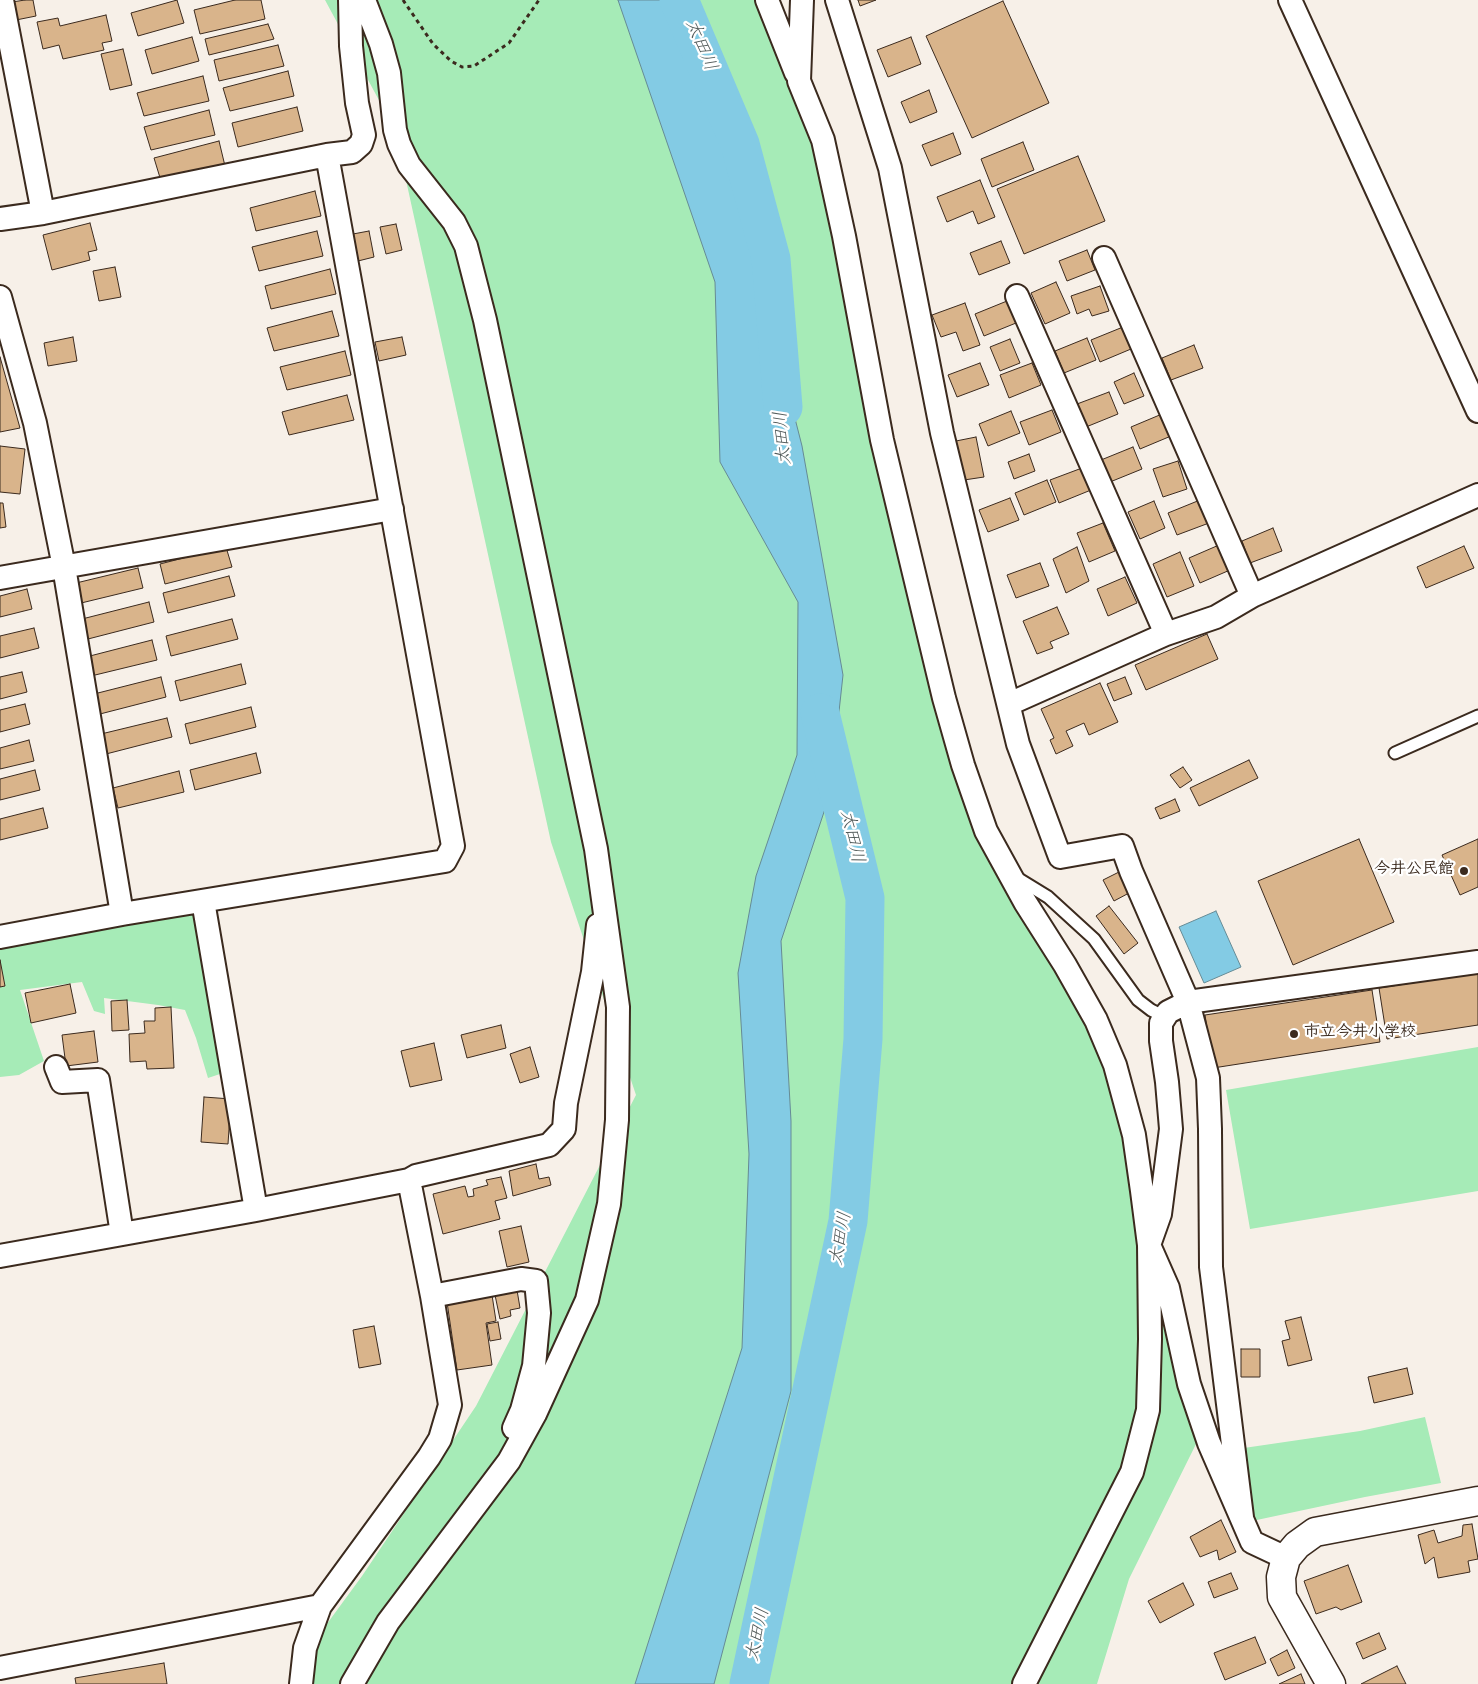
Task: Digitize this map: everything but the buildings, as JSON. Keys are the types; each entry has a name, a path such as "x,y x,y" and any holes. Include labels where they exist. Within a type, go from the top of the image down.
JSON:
{"street":[{"path":"2,0 43,213"},
{"path":"0,219 43,213 327,155 352,152 361,144 364,135 357,103 351,46 350,0"},
{"path":"352,1684 388,1622 509,1461 535,1414 587,1300 609,1204 617,1120 618,1007 596,849 487,330 466,246 454,222 409,165 399,144 394,130 389,73 381,44 364,0"},
{"path":"767,0 823,140 844,236 882,440 944,698 963,765 986,831 1025,902 1065,965 1096,1020 1115,1065 1134,1134 1149,1245 1150,1338 1148,1410 1132,1472 1024,1684"},
{"path":"799,81 802,0"},
{"path":"837,0 890,168 942,433 1018,744 1060,857 1122,846 1188,1002 1208,1078 1211,1267 1242,1517"},
{"path":"1290,0 1478,411"},
{"path":"0,937 122,914 445,861 453,846 327,155"},
{"path":"1104,258 1252,596"},
{"path":"1017,296 1166,634"},
{"path":"0,297 35,423 64,567 122,914"},
{"path":"1008,704 1166,634 1216,617 1252,596 1478,496"},
{"path":"0,578 392,509"},
{"path":"202,901 256,1210"},
{"path":"0,1256 256,1210 409,1180 416,1176 549,1145 564,1130 566,1103 593,972 598,922 604,913"},
{"path":"1286,1558 1252,1542 1210,1443 1189,1384 1168,1288 1149,1245 1160,1214 1170,1129 1167,1082 1161,1041 1161,1023 1168,1012 1188,1002 1478,962"},
{"path":"56,1067 62,1082 98,1080 122,1234"},
{"path":"301,1684 305,1648 320,1606 429,1457 440,1439 450,1405 432,1296 409,1180"},
{"path":"432,1296 521,1279 536,1281 539,1314 534,1366 522,1410 507,1446 514,1452"},
{"path":"1331,1684 1282,1597 1281,1577 1286,1558 1297,1545 1315,1532 1478,1501"},
{"path":"0,1668 320,1606"}],"lane":[{"path":"1395,754 1478,716"},
{"path":"1009,873 1048,897 1081,927 1094,939 1138,1000 1151,1010 1165,1017"}],"path":[{"path":"403,0 434,44 451,60 462,67 474,66 509,43 539,0"}],"green space":[{"path":"325,0 765,0 823,140 929,635 996,848 1115,1065 1198,1440 1129,1579 1097,1684 301,1684 321,1632 362,1576 476,1406 636,1095 551,842 395,130"},
{"path":"197,913 232,1070 208,1078 185,1010 104,998 105,1014 94,1011 82,982 20,990 44,1061 19,1075 0,1077 0,948"},
{"path":"1478,1047 1478,1191 1250,1229 1226,1090"},
{"path":"1425,1417 1441,1483 1252,1521 1237,1449 1360,1431"}],"water":[{"path":"618,0 674,0 730,163 802,446 843,675 830,794 781,941 791,1121 791,1391 714,1684 635,1684 742,1348 749,1154 738,973 756,876 797,755 798,602 720,462 715,282"},
{"path":"1216,911 1241,967 1204,983 1179,927"}],"waterway":[{"name":"太田川","path":"679,0 740,144 771,259 783,407"},
{"name":"太田川","path":"749,1684 848,1221 863,1039 865,898 820,713"}],"place":[{"name":"今井公民館","path":"1464,871"},
{"name":"市立今井小学校","path":"1294,1034"}]}
